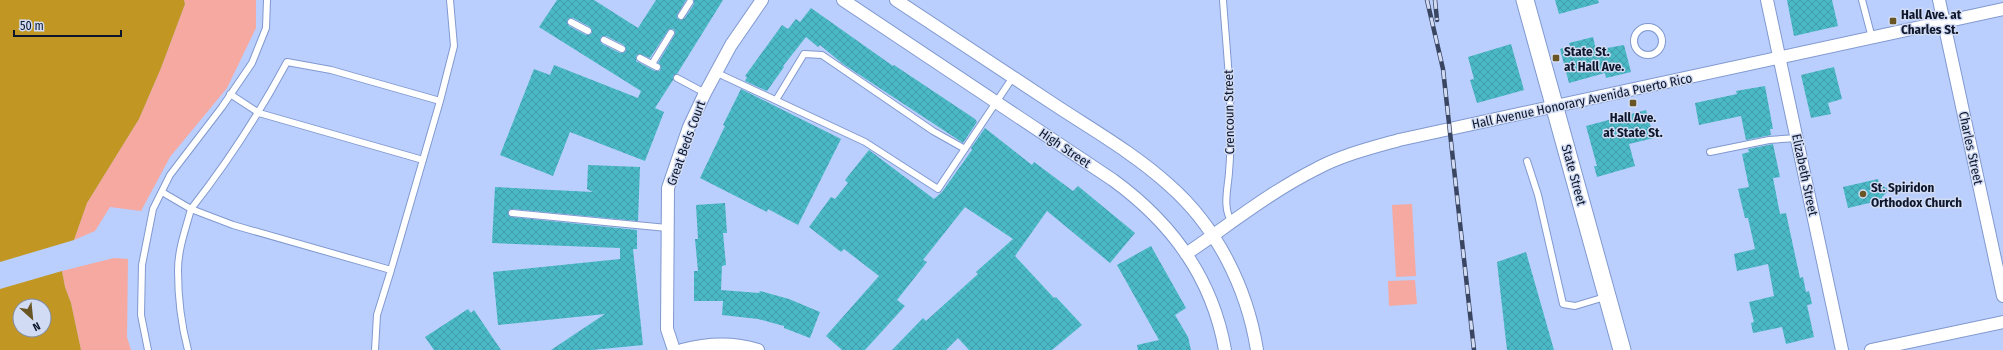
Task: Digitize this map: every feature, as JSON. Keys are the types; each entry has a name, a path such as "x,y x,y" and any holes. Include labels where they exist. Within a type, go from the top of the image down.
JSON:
{"street":[{"name":"Great Beds Court","path":"674,350 667,329 668,188 689,127 715,72 737,36 762,0"},
{"name":"High Street","path":"843,0 1127,190 1157,217 1186,254 1210,297 1218,320 1225,350"},
{"path":"896,0 1158,175 1189,206 1212,236 1240,285 1257,350"},
{"name":"State Street","path":"1525,0 1556,107 1622,350"},
{"name":"Elizabeth Street","path":"1767,0 1842,350"},
{"name":"Charles Street","path":"1939,0 2003,296"},
{"name":"Hall Avenue Honorary Avenida Puerto Rico","path":"1186,254 1301,177 1343,157 1399,140 2003,9"},
{"path":"1871,350 2003,322"},
{"path":"682,350 707,345 722,344 736,345 758,350"}],"lane":[{"path":"148,350 141,315 142,266 153,209 170,175 252,63 266,28 267,0"},
{"path":"375,350 377,315 440,101 454,46 450,0"},
{"name":"Crencoun Street","path":"1223,0 1231,114 1231,152 1226,207 1232,223"},
{"path":"1862,0 1872,38"},
{"path":"681,16 690,2"},
{"path":"571,22 588,31"},
{"path":"1647,27 1656,29 1660,33 1662,41 1659,50 1651,55 1639,51 1634,43 1638,31 1647,27"},
{"path":"640,58 655,66 671,33"},
{"path":"604,40 622,49"},
{"path":"776,100 804,54 822,55 933,131 965,148"},
{"path":"188,350 181,321 178,269 183,239 191,209 211,184 259,113 287,62 331,70 440,101"},
{"path":"715,72 865,142 938,189 1013,77"},
{"path":"677,78 705,93"},
{"path":"230,94 259,113 423,160"},
{"path":"1710,152 1769,140 1797,138"},
{"path":"1527,161 1538,195 1563,304 1575,306 1607,296"},
{"path":"162,192 191,209 233,225 391,270"},
{"path":"512,213 667,228"}],"shaded area":[{"path":"0,0 184,0 185,4 161,68 139,119 87,203 74,240 0,262"},
{"path":"184,0 256,0 256,28 227,88 170,157 141,211 110,207 95,231 74,240 87,203 139,119 161,68 185,4"},
{"path":"1412,204 1416,276 1396,277 1392,205"},
{"path":"114,258 128,259 127,337 131,350 81,350 71,303 65,287 62,271"},
{"path":"62,271 65,287 71,303 81,350 0,350 0,289"},
{"path":"1415,280 1417,304 1389,306 1388,281"}],"building":[{"path":"557,0 594,0 638,28 656,0 686,0 677,15 677,18 681,20 685,18 694,4 694,0 723,0 677,74 673,76 673,80 655,108 664,112 645,161 570,132 553,176 500,155 534,69 550,75 554,65 638,98 641,91 539,27","holes":["569,18 573,18 590,27 592,33 586,35 569,26 567,22","669,29 674,29 675,34 658,63 661,66 660,71 655,71 636,61 636,56 639,54 650,58","602,36 606,36 624,45 626,51 620,53 602,44 600,40"]},
{"path":"1555,0 1598,0 1599,3 1559,14"},
{"path":"1787,0 1832,0 1838,26 1794,36"},
{"path":"811,8 893,66 894,65 975,119 977,122 963,143 843,64 820,45 818,47 806,37 783,66 784,67 767,91 745,81 747,77 745,76 782,25 788,29 796,19 800,22"},
{"path":"1593,37 1596,50 1624,45 1631,72 1606,78 1605,73 1569,83 1560,49 1570,46 1569,43"},
{"path":"1511,44 1524,90 1477,103 1470,80 1474,79 1468,57"},
{"path":"1834,67 1842,99 1828,103 1831,114 1811,118 1801,75"},
{"path":"1765,86 1773,129 1770,129 1771,135 1746,140 1741,116 1699,125 1695,103 1737,94 1736,91"},
{"path":"741,89 841,139 798,225 768,209 767,212 700,178 725,126 723,125"},
{"path":"1646,110 1654,138 1629,144 1635,166 1597,177 1594,166 1597,166 1586,126"},
{"path":"985,128 1032,165 1034,162 1073,191 1078,186 1135,233 1110,263 1047,211 1015,256 1054,298 1056,297 1082,325 1052,350 969,350 958,338 946,350 892,350 923,318 926,321 978,274 976,272 1013,239 965,207 923,260 927,262 897,300 905,306 865,350 842,350 826,336 879,276 844,249 841,252 809,227 831,197 835,199 848,183 845,180 869,150 934,199 942,192 972,150 971,148"},
{"path":"1773,144 1780,177 1773,178 1780,214 1786,213 1800,278 1803,277 1806,292 1809,291 1812,304 1807,305 1814,337 1786,344 1782,327 1753,333 1751,323 1754,322 1749,302 1774,296 1768,264 1737,271 1734,254 1755,249 1748,218 1745,218 1738,189 1749,187 1742,154 1749,152 1748,149"},
{"path":"588,165 640,167 638,221 512,209 509,210 508,214 512,217 637,230 637,249 633,249 643,345 592,350 551,350 605,314 498,325 493,272 620,259 620,248 492,243 495,187 593,192 587,189"},
{"name":"St. Spiridon Orthodox Church","path":"1878,179 1879,183 1889,190 1882,197 1882,200 1848,208 1843,187"},
{"path":"725,203 727,233 723,233 726,265 722,266 721,290 759,293 760,291 789,299 820,312 810,338 784,328 784,326 758,319 722,315 723,301 694,301 694,271 698,271 695,239 698,239 696,205"},
{"path":"1151,246 1186,308 1175,315 1188,337 1191,350 1138,350 1137,345 1159,340 1117,265"},
{"path":"1526,252 1554,350 1507,350 1497,262"},
{"path":"468,309 471,313 474,310 501,350 434,350 425,337"}],"railway":[{"path":"1427,0 1443,69 1474,350"},
{"path":"1435,0 1437,20"}],"place":[{"name":"Hall Ave. at Charles St.","path":"1893,21"},
{"name":"State St. at Hall Ave.","path":"1556,58"},
{"name":"Hall Ave. at State St.","path":"1633,103"},
{"name":"St. Spiridon Orthodox Church","path":"1863,194"}]}
